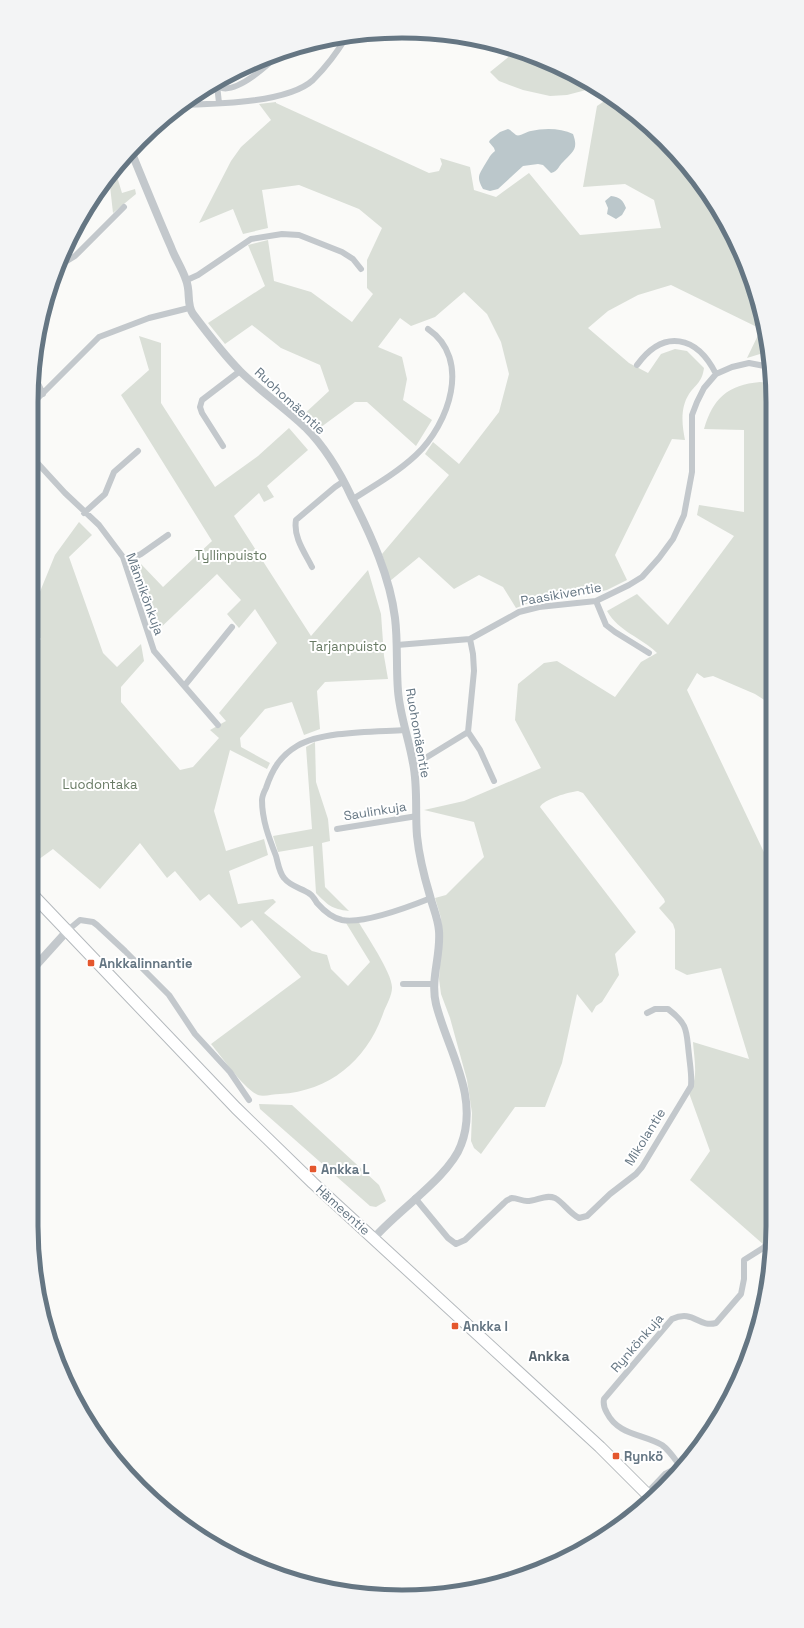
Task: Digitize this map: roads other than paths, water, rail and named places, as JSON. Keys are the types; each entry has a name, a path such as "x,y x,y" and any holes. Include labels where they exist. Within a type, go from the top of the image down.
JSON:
{"highway":[{"name":"Hämeentie","path":"38,900 236,1108 313,1183 600,1447 648,1494"}],"street":[{"path":"192,104 270,97 298,89 313,80 342,43"},
{"path":"220,87 233,87 243,84 266,65"},
{"path":"216,89 219,103"},
{"path":"38,398 99,337 149,318 189,308 187,280 171,248 134,156"},
{"path":"67,260 74,256 124,207"},
{"path":"187,280 198,275 251,239 282,234 300,236 342,252 353,259 361,269"},
{"name":"Ruohomäentie","path":"189,308 222,351 240,370 305,427 326,452 353,499 376,552 391,594 397,645 398,692 404,730 414,765 417,835 420,856 437,917 439,934 438,962 434,984 436,1004 458,1065 467,1112 461,1146 453,1160 440,1175 374,1238"},
{"path":"353,499 416,454 430,439 441,419 448,403 453,372 450,357 444,344 437,335 428,329"},
{"path":"638,365 646,353 658,346 671,341 682,342 692,345 703,355 716,374"},
{"name":"Paasikiventie","path":"397,645 470,639 500,621 519,612 539,607 596,601 642,577 673,539 684,515 692,472 692,415 704,388 716,374 732,367 749,363 764,366"},
{"path":"223,446 202,413 200,407 202,400 240,370"},
{"path":"39,385 43,394"},
{"path":"84,513 105,494 114,472 138,451"},
{"name":"Männikönkuja","path":"38,464 84,513 99,525 123,557 154,651 185,685 218,725"},
{"path":"312,567 296,535 296,520 344,481"},
{"path":"123,557 133,558 168,535"},
{"path":"596,601 606,625 649,653"},
{"path":"185,685 232,627"},
{"path":"470,639 474,670 468,715 468,732 480,750 494,781"},
{"path":"404,730 323,736 308,740 296,747 280,759 270,777 262,799 264,820 269,840 284,878 292,885 311,894 318,904 330,915 343,920 356,919 402,909 431,898"},
{"path":"414,765 468,732"},
{"name":"Saulinkuja","path":"337,829 417,816"},
{"path":"38,964 68,930 80,920 93,922 125,951 169,995 195,1034 230,1072 249,1100"},
{"path":"403,984 434,984"},
{"name":"Mikolantie","path":"415,1198 448,1238 456,1244 465,1240 511,1198 526,1201 546,1196 554,1198 579,1218 587,1216 610,1194 636,1174 691,1086 692,1078 688,1034 683,1023 668,1009 655,1009 647,1013"},
{"name":"Rynkönkuja","path":"679,1463 664,1446 649,1438 620,1429 606,1411 603,1404 604,1399 672,1319 685,1315 710,1325 716,1323 741,1294 744,1279 744,1260 765,1246"},
{"path":"655,1487 665,1474 671,1471"}],"place":[{"name":"Ankkalinnantie","path":"91,963"},
{"name":"Ankka L","path":"313,1169"},
{"name":"Ankka I","path":"455,1326"},
{"name":"Rynkö","path":"616,1456"}],"district":[{"name":"Ankka","path":"549,1356"}],"park label":[{"name":"Tyllinpuisto","path":"231,555"},
{"name":"Tarjanpuisto","path":"348,646"},
{"name":"Luodontaka","path":"100,784"}]}
